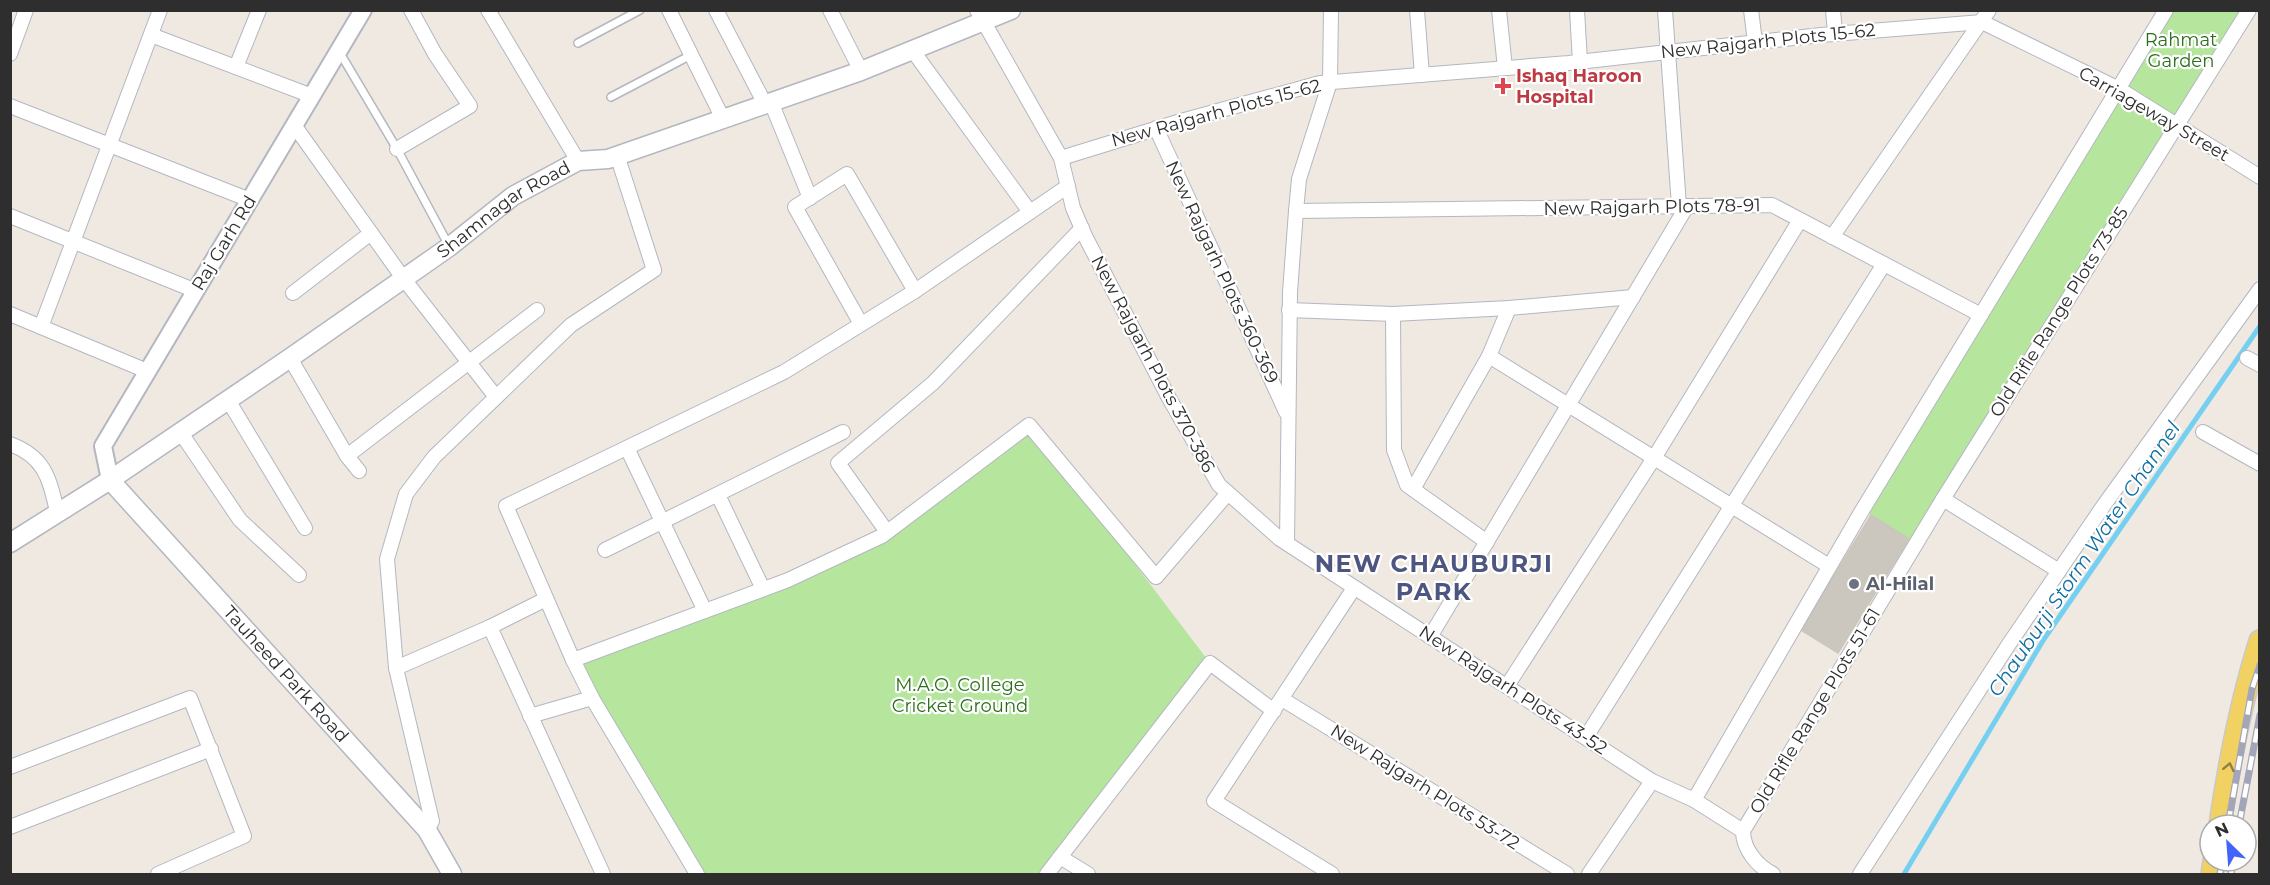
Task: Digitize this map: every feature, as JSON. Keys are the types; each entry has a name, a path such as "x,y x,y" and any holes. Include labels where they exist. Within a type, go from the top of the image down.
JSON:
{"main road":[{"name":"Shamnagar Road","path":"10,543 182,433 449,247 513,196 578,161 617,155 861,71 913,51 980,15 1011,10"},
{"name":"Tauheed Park Road","path":"110,480 426,830 452,874"},
{"path":"2222,813 2227,777 2259,640"}],"street":[{"path":"10,54 26,10"},
{"path":"41,327 160,10"},
{"path":"236,67 259,10"},
{"name":"Raj Garh Rd","path":"110,480 103,446 363,10"},
{"path":"397,149 470,106 435,54 411,10"},
{"path":"488,10 578,161"},
{"path":"669,10 723,118"},
{"path":"716,10 768,103 810,198"},
{"path":"830,10 861,71"},
{"path":"1287,543 1289,310 1296,211 1299,179 1330,82 1331,10"},
{"path":"1417,10 1422,75"},
{"path":"1499,10 1504,68"},
{"path":"1576,10 1580,62"},
{"path":"1430,637 1570,406 1683,206 1665,10"},
{"path":"1751,10 1755,42"},
{"path":"1833,10 1835,33"},
{"path":"1922,10 1923,26"},
{"path":"1694,800 1829,566 2166,10"},
{"name":"Old Rifle Range Plots 73-85","path":"1943,500 2248,10"},
{"name":"New Rajgarh Plots 370-386","path":"980,15 1061,158 1073,208 1082,228 1169,398 1219,485 1287,543"},
{"path":"1832,237 1986,16"},
{"name":"New Rajgarh Plots 15-62","path":"1061,158 1156,128 1330,82 1580,62 1835,33 1923,26 1986,16"},
{"name":"Carriageway Street","path":"1986,16 2119,89 2259,177"},
{"path":"151,34 312,96"},
{"path":"913,51 1030,212"},
{"path":"10,106 250,200"},
{"path":"294,125 403,278 496,397"},
{"name":"New Rajgarh Plots 360-369","path":"1156,128 1288,416"},
{"path":"426,830 432,821 396,668 387,559 405,494 434,457 571,325 654,270 617,155"},
{"path":"861,324 795,207 847,174 915,291"},
{"path":"697,874 592,698 546,600 506,506 784,372 915,291 1068,186"},
{"name":"New Rajgarh Plots 78-91","path":"1296,211 1772,205 1981,315"},
{"path":"10,216 196,291"},
{"path":"1507,686 1654,458 1800,220"},
{"path":"887,532 838,463 933,383 1082,228"},
{"path":"293,293 371,233"},
{"path":"1586,737 1884,264"},
{"path":"1860,874 2059,571 2259,289"},
{"path":"1289,310 1393,314 1509,308 1633,297"},
{"path":"1413,489 1489,356 1509,308"},
{"path":"347,456 537,310"},
{"path":"10,314 147,371"},
{"path":"1393,314 1394,450 1407,485 1487,542"},
{"path":"1489,356 1829,566"},
{"path":"290,358 347,456 359,471"},
{"path":"228,400 305,528"},
{"path":"573,660 763,589 887,532 1029,425 1156,577 1228,493"},
{"path":"605,550 843,432"},
{"path":"2203,432 2259,464"},
{"path":"182,433 240,520 299,575"},
{"path":"10,444 27,450 44,469 57,512"},
{"path":"627,448 705,611"},
{"path":"718,495 763,589"},
{"path":"1943,500 2059,571"},
{"name":"Old Rifle Range Plots 51-61","path":"1743,831 1943,500"},
{"name":"New Rajgarh Plots 43-52","path":"1287,543 1652,781 1694,800 1743,831"},
{"path":"1332,874 1215,801 1354,588"},
{"path":"396,668 546,600"},
{"path":"490,627 603,874"},
{"name":"New Rajgarh Plots 53-72","path":"1060,857 1210,663 1567,874"},
{"path":"10,767 190,698 244,836 158,874"},
{"path":"530,716 592,698"},
{"path":"10,827 211,748"},
{"path":"1589,874 1652,781"},
{"path":"1743,831 1746,848 1768,873"},
{"path":"1047,874 1060,857 1088,874"}],"lane":[{"path":"578,44 640,10"},
{"path":"339,51 397,149 449,247"},
{"path":"611,97 691,54"}],"green space":[{"name":"Rahmat Garden","path":"2165,11 2246,11 1913,542 1863,510"},
{"name":"M.A.O. College Cricket Ground","path":"1029,425 1210,663 1047,874 697,874 573,660 788,580 887,532"}],"building":[{"name":"Al-Hilal","path":"1871,515 1909,539 1838,653 1801,630"}],"waterway":[{"name":"Chauburji Storm Water Channel","path":"1904,874 2044,639 2260,326"}],"railway":[{"path":"2230,813 2252,689 2260,665"},
{"path":"2241,813 2260,715"}],"place":[{"name":"Ishaq Haroon Hospital","path":"1503,86"},
{"name":"Al-Hilal","path":"1854,584"}],"district":[{"name":"NEW CHAUBURJI PARK","path":"1434,578"}]}
